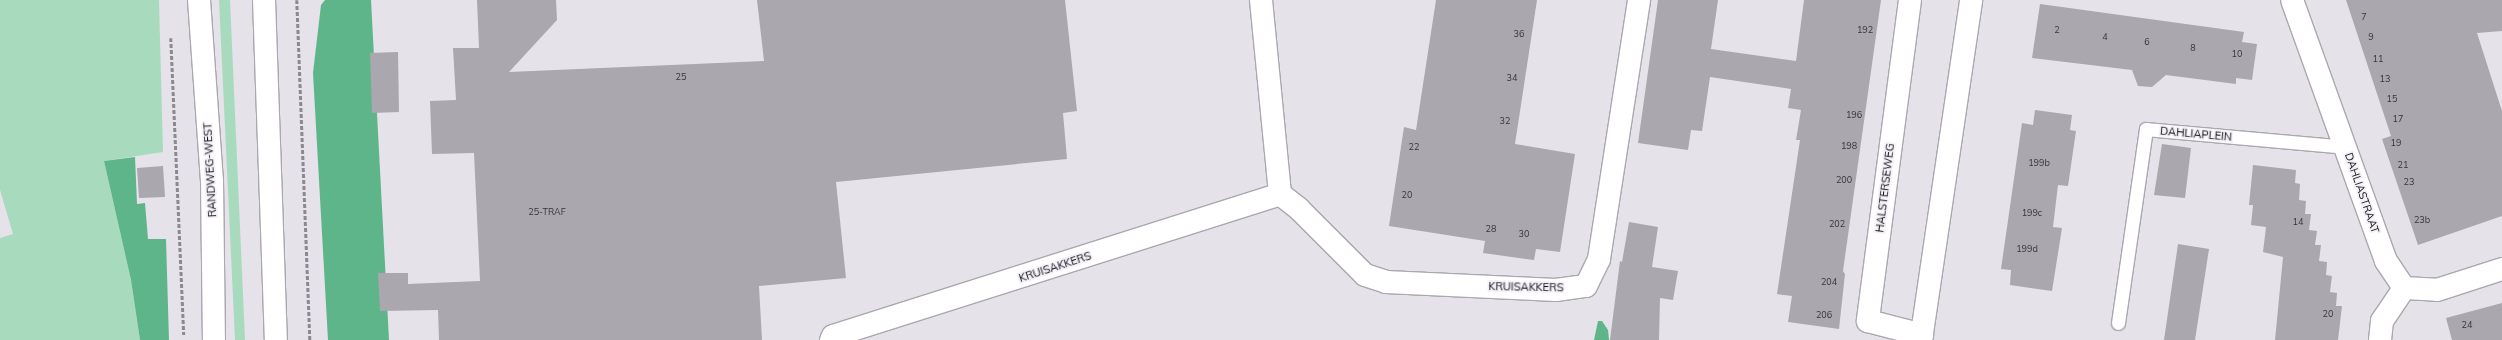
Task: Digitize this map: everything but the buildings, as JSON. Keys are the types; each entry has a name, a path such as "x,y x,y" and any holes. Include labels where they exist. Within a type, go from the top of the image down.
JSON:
{"street":[{"name":"RANDWEG-WEST","path":"199,0 212,181 214,340"},
{"path":"264,0 276,340"},
{"path":"1261,0 1280,194"},
{"name":"KRUISAKKERS","path":"831,340 833,336 1280,194 1299,209 1366,275 1386,282 1556,290 1586,286 1599,259 1639,0"},
{"name":"HALSTERSEWEG","path":"1910,0 1868,321 1921,337 1971,0"},
{"name":"DAHLIASTRAAT","path":"2292,0 2386,261 2404,288"},
{"path":"2380,340 2382,321 2404,288 2437,290 2502,269"}],"lane":[{"name":"DAHLIAPLEIN","path":"2118,323 2146,129 2346,147"}],"path":[{"path":"297,0 310,340"},
{"path":"171,31 184,340"}],"green space":[{"path":"0,0 159,0 163,152 104,161 131,280 140,340 0,340 0,238 13,234 0,190"},
{"path":"219,0 230,0 245,340 235,340"},
{"path":"325,0 371,0 389,340 328,340 313,73 321,5"},
{"path":"135,157 137,204 145,203 148,239 166,239 169,340 140,340 131,280 104,161"},
{"path":"1598,321 1602,321 1608,330 1609,340 1594,340"}]}
